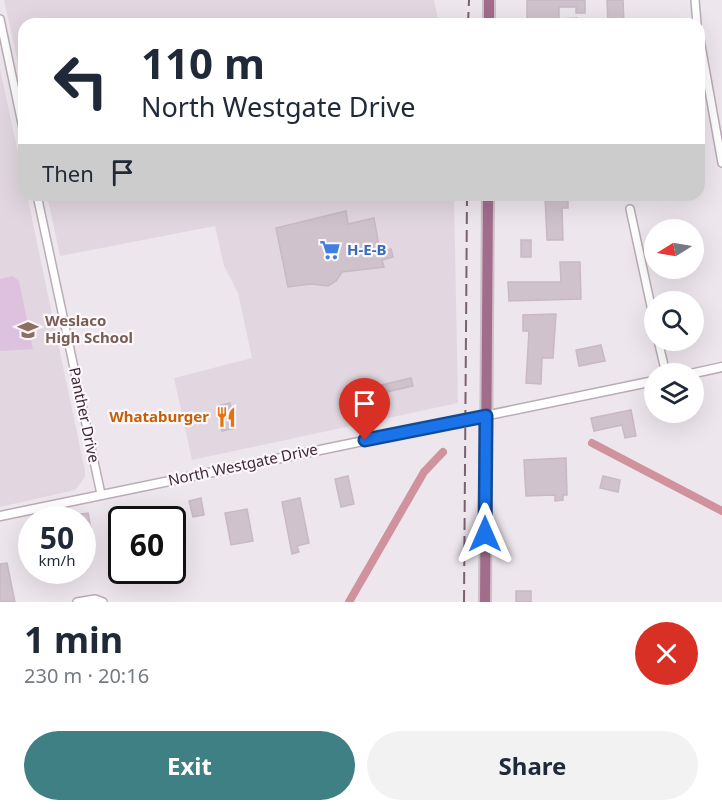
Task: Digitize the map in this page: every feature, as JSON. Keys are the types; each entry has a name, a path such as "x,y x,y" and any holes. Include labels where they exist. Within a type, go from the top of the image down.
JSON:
{"main road":[{"path":"489,0 489,18"},
{"path":"485,602 488,201"}],"street":[{"path":"695,0 696,18"},
{"path":"0,19 18,104"},
{"path":"705,68 722,163"},
{"name":"Panther Drive","path":"38,201 101,494"},
{"path":"630,209 648,291"},
{"path":"704,371 722,367"},
{"name":"North Westgate Drive","path":"0,516 644,383"},
{"path":"77,602 94,599 103,602"}],"shaded area":[{"path":"4,0 434,0 438,18 18,18 18,63"},
{"name":"Weslaco High School","path":"0,69 18,153 18,201 28,201 85,477 75,490 0,507"},
{"path":"48,201 454,201 458,403 192,460 174,378 252,358 238,293 224,266 215,226 60,256"},
{"path":"13,276 19,281 33,349 0,351 0,279"}],"building":[{"path":"527,0 585,0 585,13 576,13 576,7 559,7 559,18 527,18"},
{"path":"607,0 623,0 624,18 608,18"},
{"path":"545,201 568,201 568,208 562,208 563,240 547,240"},
{"name":"H-E-B","path":"346,211 348,224 374,218 380,252 391,249 393,257 382,260 384,267 342,272 336,281 328,286 311,284 288,287 276,228"},
{"path":"521,240 531,240 531,257 521,257"},
{"path":"560,262 580,262 581,299 509,301 508,282 561,282"},
{"path":"556,314 553,358 542,358 541,384 526,383 529,331 523,331 523,315"},
{"path":"601,345 605,361 579,366 576,350"},
{"path":"411,378 413,386 382,393 381,385"},
{"name":"Whataburger","path":"230,403 235,428 222,431 217,406"},
{"path":"631,410 636,436 625,438 622,425 594,431 591,418"},
{"path":"566,458 567,495 563,495 563,500 555,501 555,495 526,496 524,460"},
{"path":"348,476 354,504 341,507 335,479"},
{"path":"603,476 620,480 618,492 600,488"},
{"path":"201,498 204,515 193,517 189,501"},
{"path":"300,498 309,543 297,546 299,552 292,554 282,502"},
{"path":"247,509 253,541 231,545 225,513"},
{"path":"7,563 15,602 0,602 0,564"},
{"path":"516,591 531,591 531,602 516,602"}],"waterway":[{"path":"592,443 722,511"},
{"path":"349,602 424,472 443,452"}],"railway":[{"path":"468,18 469,0"},
{"path":"464,602 467,201"}],"place":[{"name":"H-E-B","path":"330,250"},
{"name":"Weslaco High School","path":"28,330"},
{"name":"Whataburger","path":"226,417"}],"route":[{"path":"365,440 486,416 485,534"}]}
